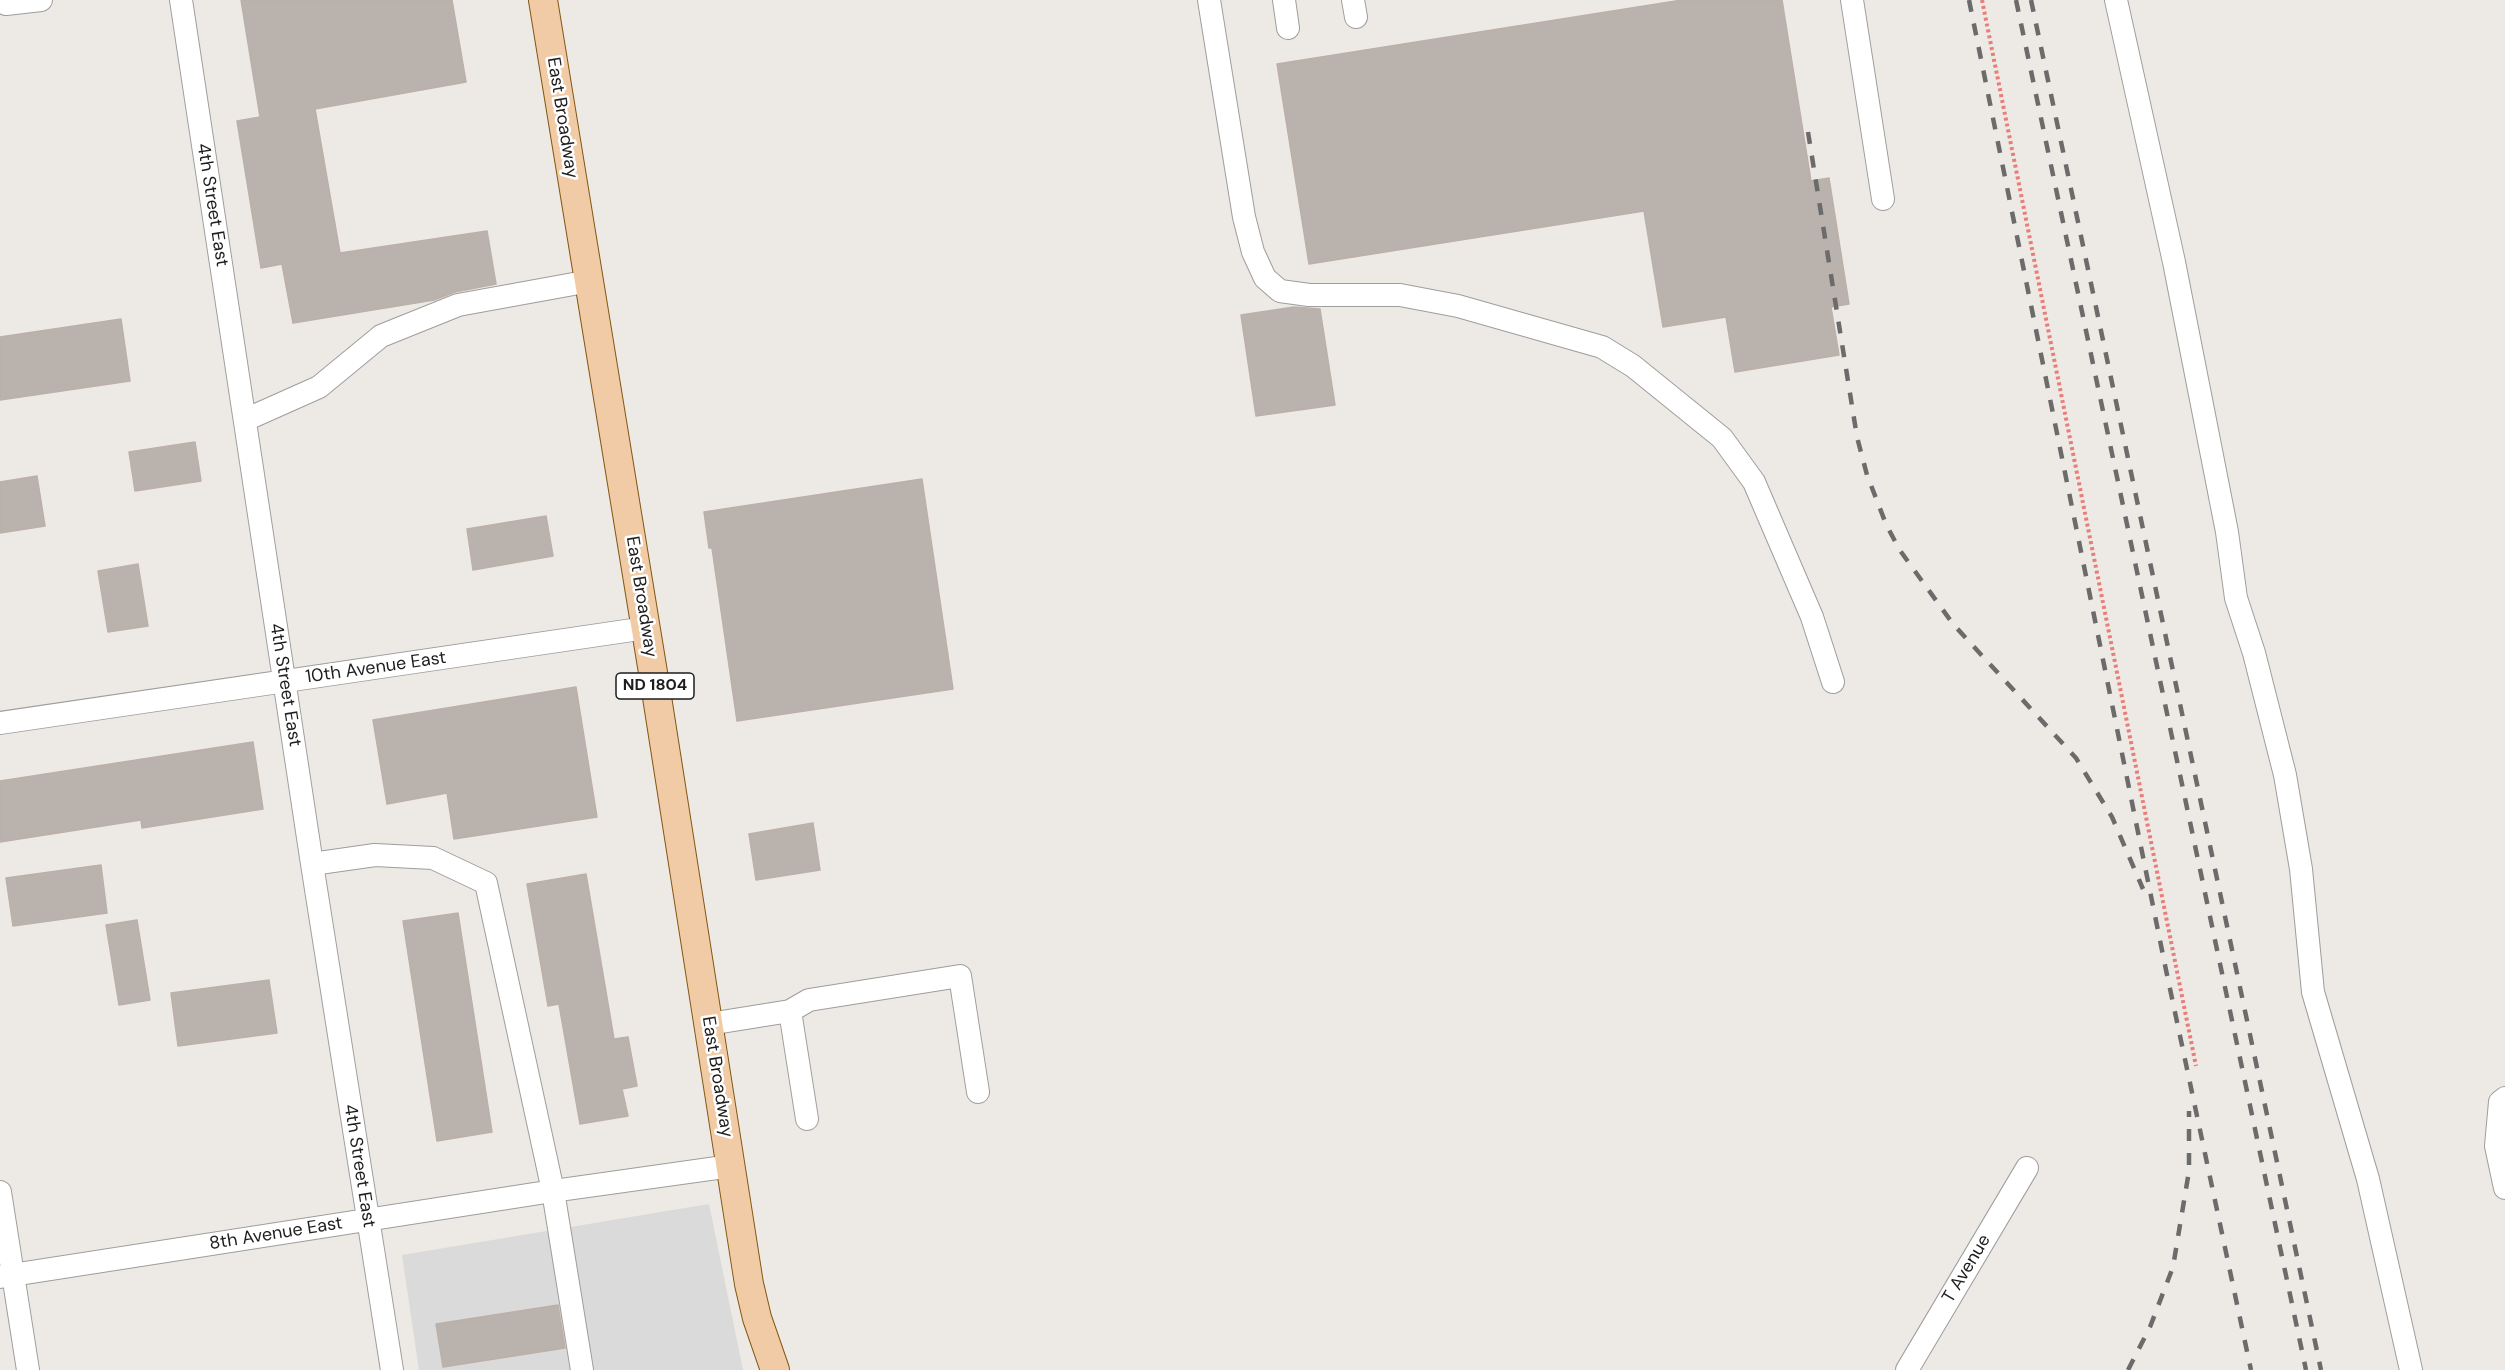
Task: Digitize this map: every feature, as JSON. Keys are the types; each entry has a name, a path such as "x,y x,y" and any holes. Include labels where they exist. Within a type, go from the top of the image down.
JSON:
{"main road":[{"name":"East Broadway","path":"543,0 646,628 731,1167 757,1318 775,1370"}],"street":[{"path":"6,4 41,0"},
{"name":"4th Street East","path":"181,0 312,864 392,1370"},
{"path":"1209,0 1244,217 1253,252 1265,278 1280,291 1310,295 1400,295 1458,306 1602,347 1633,366 1722,438 1754,482 1812,617 1833,682"},
{"path":"1284,0 1288,28"},
{"path":"1852,0 1883,199"},
{"path":"2116,0 2174,262 2227,532 2236,598 2254,653 2285,775 2301,869 2313,992 2368,1179 2411,1370"},
{"path":"245,420 319,387 381,336 458,305 590,281"},
{"name":"10th Avenue East","path":"0,723 646,628"},
{"path":"312,864 375,855 433,858 486,883 553,1191 582,1370"},
{"path":"709,1024 790,1011 809,1000 960,976 978,1092"},
{"path":"790,1011 807,1119"},
{"path":"2505,1098 2500,1102 2496,1146 2505,1188"},
{"name":"8th Avenue East","path":"6,1276 553,1191 731,1167"},
{"name":"T Avenue","path":"1907,1370 2027,1168"},
{"path":"0,1192 6,1276 28,1370"}],"path":[{"path":"1982,0 2196,1066"}],"shaded area":[{"path":"709,1204 743,1370 419,1370 402,1255"}],"building":[{"path":"241,0 452,0 466,82 315,109 340,253 487,231 496,284 455,292 434,300 293,323 282,264 261,268 237,121 260,117"},
{"path":"1682,0 1782,0 1811,181 1829,178 1849,304 1831,307 1839,355 1735,372 1726,317 1663,327 1644,211 1309,264 1277,64"},
{"path":"1294,307 1320,309 1335,405 1256,416 1241,315"},
{"path":"121,319 130,381 0,400 0,337"},
{"path":"195,442 201,481 135,491 129,452"},
{"path":"37,476 45,526 0,533 0,482"},
{"path":"922,479 953,689 737,721 712,548 709,548 704,512"},
{"path":"546,516 553,556 473,570 467,529"},
{"path":"138,564 148,626 108,632 98,571"},
{"path":"576,687 597,817 454,839 447,793 387,804 373,720"},
{"path":"253,742 263,809 142,828 141,820 0,842 0,781"},
{"path":"813,823 820,870 756,880 749,834"},
{"path":"101,865 107,913 13,926 6,878"},
{"path":"586,874 614,1039 628,1037 637,1086 622,1089 628,1116 580,1124 559,1004 548,1006 527,884"},
{"path":"458,913 492,1132 437,1141 403,921"},
{"path":"137,920 150,1000 119,1005 106,925"},
{"path":"269,980 277,1033 178,1046 171,993"},
{"path":"558,1305 565,1348 443,1367 436,1324"}],"railway":[{"path":"1969,0 2166,970 2251,1370"},
{"path":"2016,0 2306,1370"},
{"path":"2031,0 2321,1370"},
{"path":"1808,132 1857,437 1867,475 1886,524 1899,549 1953,624 2076,758 2112,817 2143,889"},
{"path":"2128,1370 2150,1327 2173,1267 2189,1171 2189,1111"}]}
